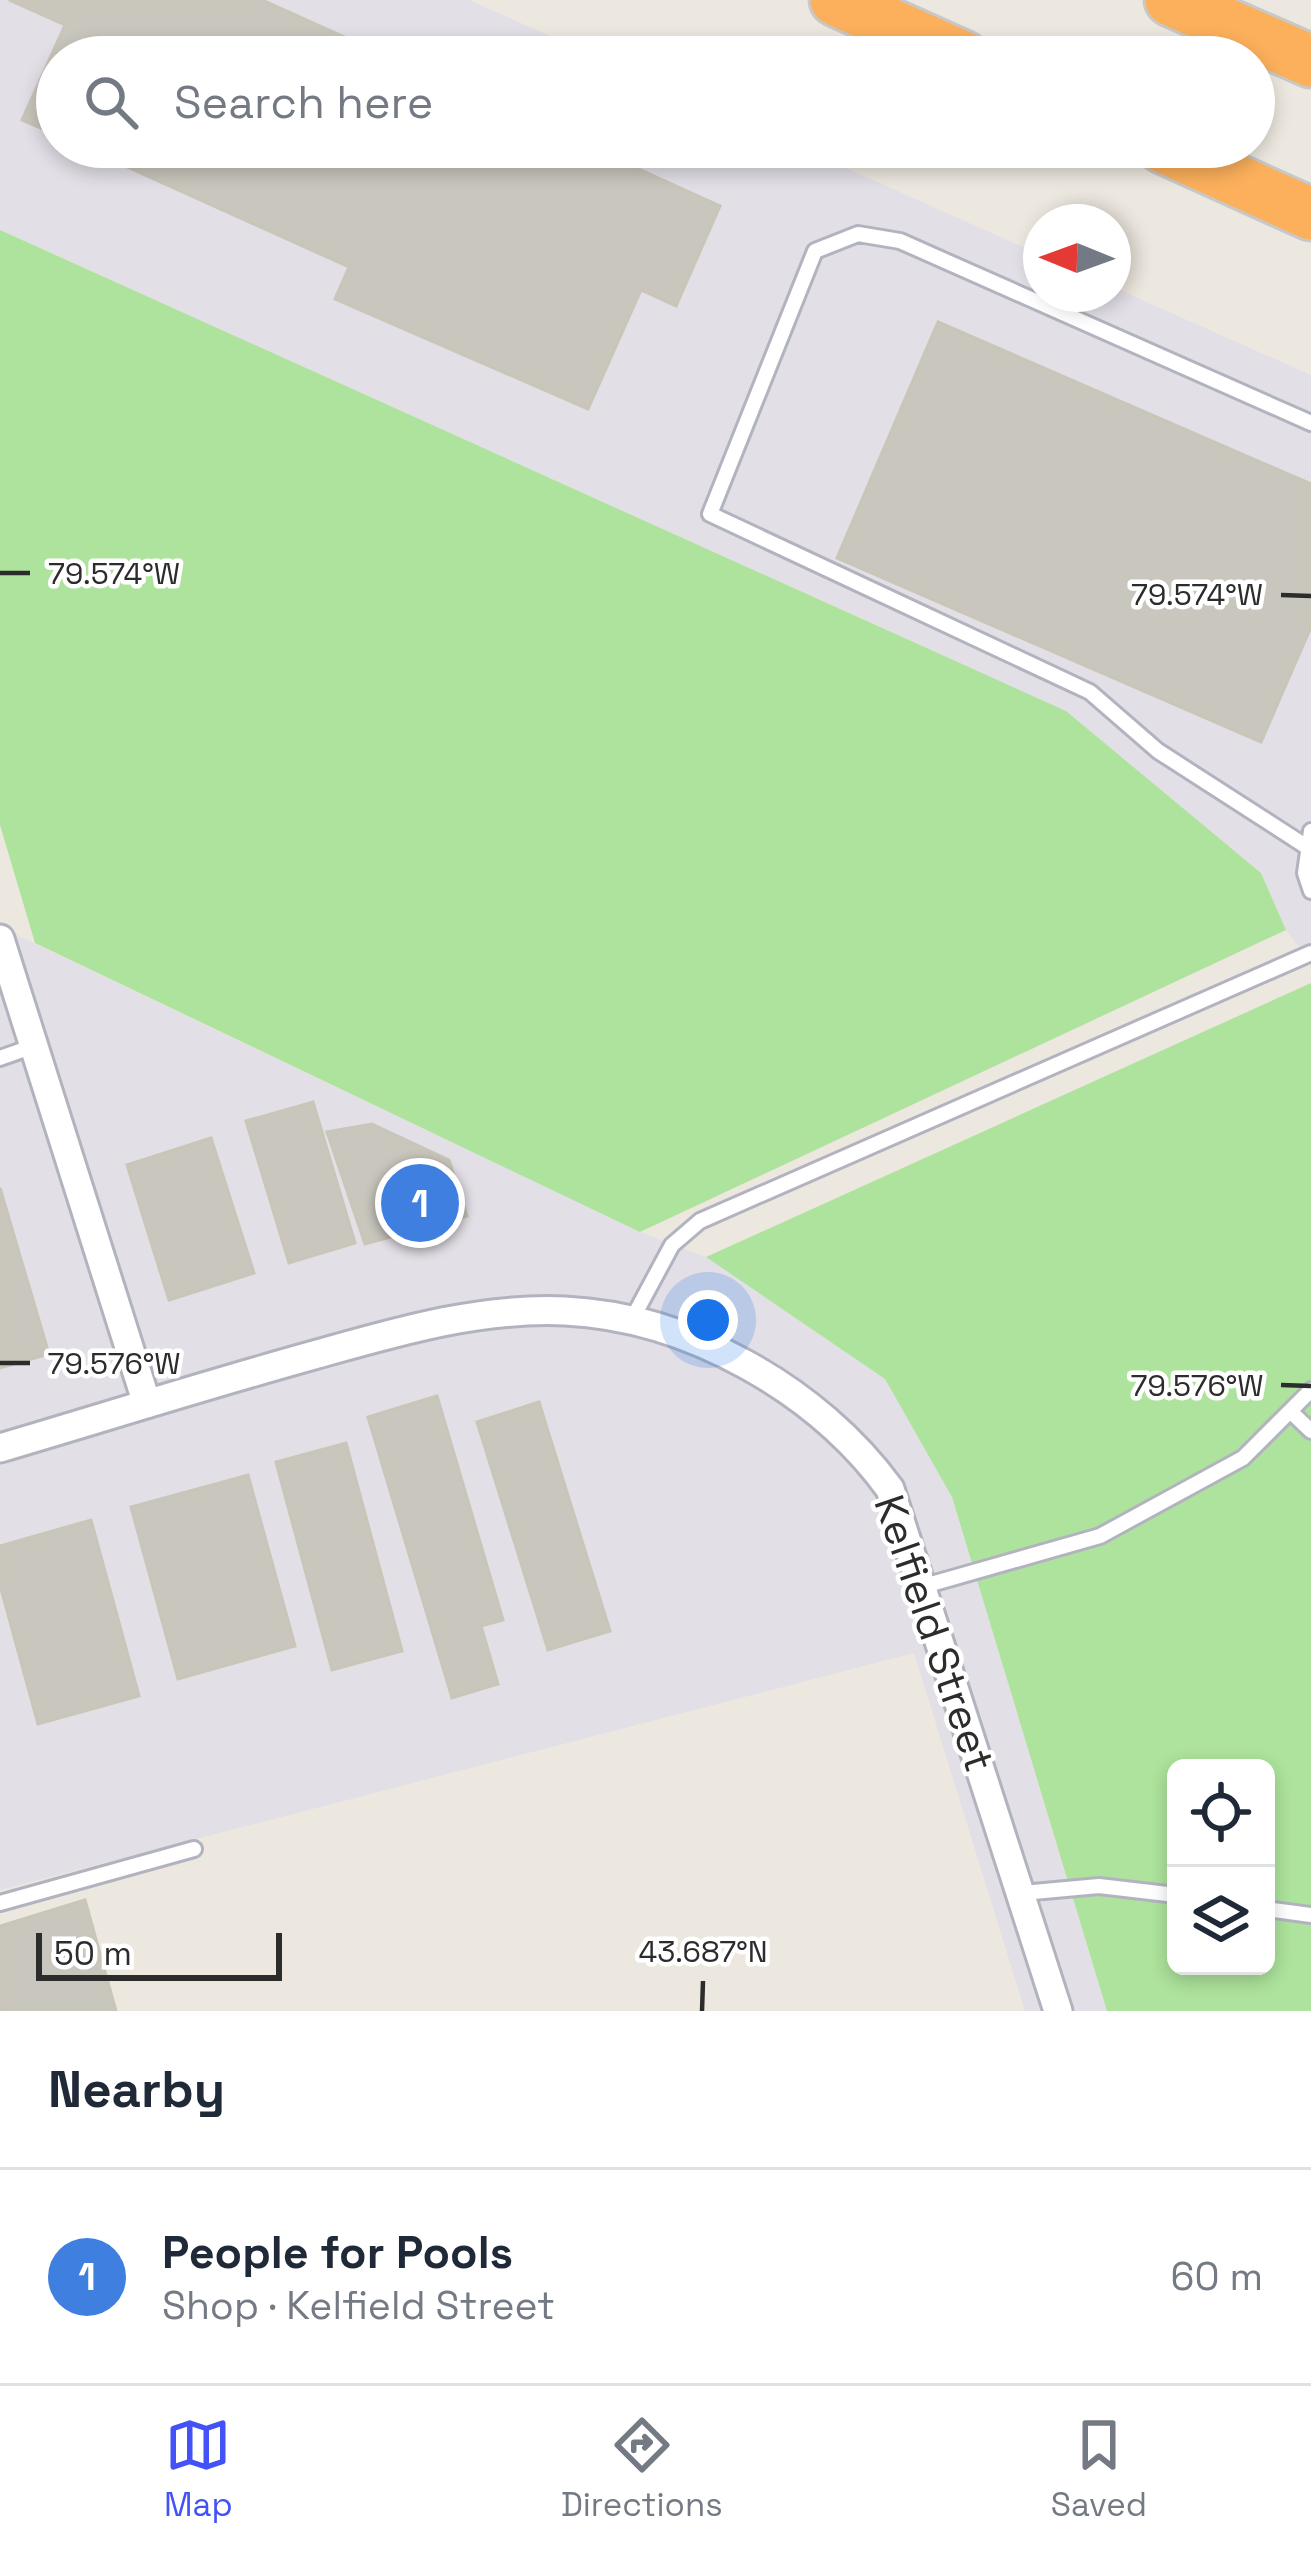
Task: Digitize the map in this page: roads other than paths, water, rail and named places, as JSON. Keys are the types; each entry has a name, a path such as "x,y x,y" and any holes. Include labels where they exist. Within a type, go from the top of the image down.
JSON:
{"highway":[{"path":"836,0 916,36"},
{"path":"1171,0 1254,36"},
{"path":"1275,45 1311,61"},
{"path":"1209,168 1311,214"}],"street":[{"path":"0,939 147,1404"},
{"name":"Kelfield Street","path":"0,1448 256,1369 440,1322 568,1311 631,1323 742,1361 809,1403 857,1444 890,1489 1058,2011"}],"lane":[{"path":"1307,847 1158,751 1090,692 710,514 815,251 858,234 900,241 1311,423"},
{"path":"1311,831 1305,873 1311,891"},
{"path":"631,1323 672,1245 700,1221 1311,952"},
{"path":"0,1058 34,1046"},
{"path":"924,1586 1100,1536 1243,1457 1311,1390"},
{"path":"1290,1411 1311,1430"},
{"path":"0,1904 194,1849"},
{"path":"1022,1893 1099,1886 1167,1894"},
{"path":"26,1896 32,1916"},
{"path":"1275,1910 1311,1915"}],"place":[{"name":"People for Pools","path":"420,1203"}]}
